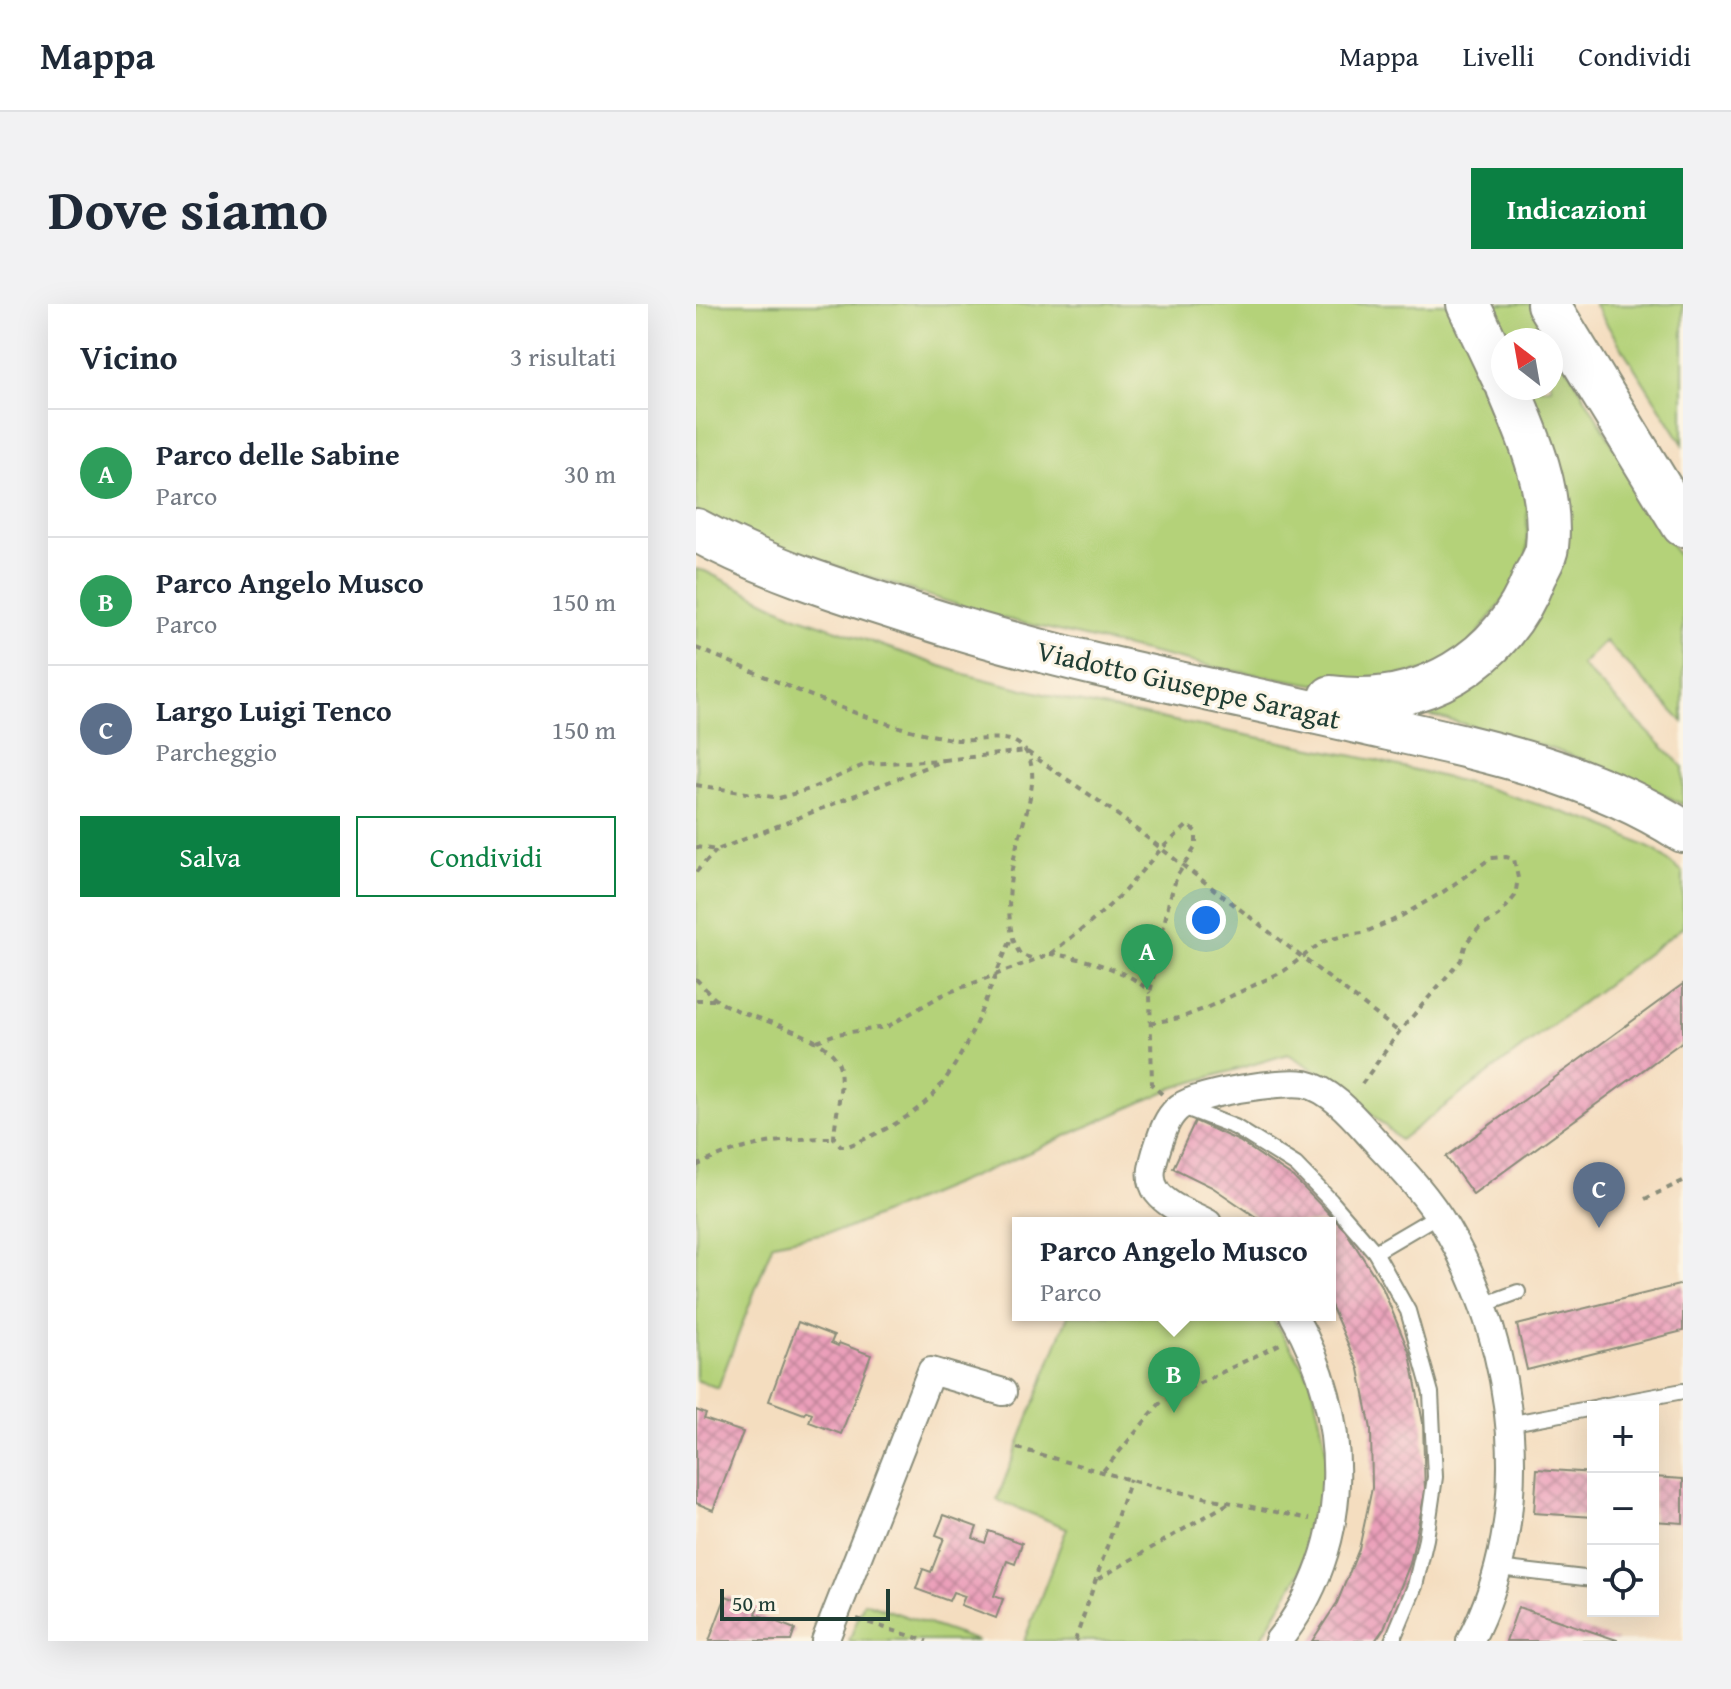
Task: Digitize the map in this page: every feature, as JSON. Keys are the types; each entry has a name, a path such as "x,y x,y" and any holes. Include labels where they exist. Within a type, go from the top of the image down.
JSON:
{"main road":[{"path":"1468,304 1491,353"},
{"path":"1548,304 1683,525"},
{"path":"1207,691 1266,687 1355,700 1393,697 1443,679 1473,659 1495,639 1521,607 1547,551 1547,521 1539,469 1513,400"},
{"name":"Viadotto Giuseppe Saragat","path":"696,530 785,573 941,624 1068,659 1420,735 1521,761 1614,794 1683,831"}],"street":[{"path":"1196,1217 1173,1206 1159,1195 1152,1183 1152,1164 1172,1100 1290,1083 1306,1084 1323,1091 1403,1170 1438,1215 1461,1255 1483,1305 1501,1372 1508,1424 1508,1515 1498,1568 1470,1641"},
{"path":"1278,1641 1315,1580 1332,1523 1337,1479 1336,1436 1324,1386 1298,1324"},
{"path":"825,1641 931,1371 1003,1392"}],"lane":[{"path":"1172,1100 1235,1127 1296,1165 1375,1252 1408,1311 1431,1393 1435,1477 1415,1586 1392,1641"},
{"path":"1375,1252 1438,1215"},
{"path":"1483,1305 1518,1292"},
{"path":"1628,1401 1683,1391"},
{"path":"1508,1424 1587,1409"},
{"path":"1498,1568 1587,1578"}],"path":[{"path":"696,648 879,723 961,740 1016,741 1106,806 1399,1032"},
{"path":"696,785 779,798 810,789 866,764 1026,751"},
{"path":"1026,751 1033,779 1015,852 1009,921 1014,946 1021,955 1037,959"},
{"path":"696,872 717,850 944,760"},
{"path":"817,1041 836,1034 887,1027 942,995 1050,954 1121,895 1161,849 1188,825 1196,832 1196,846 1182,865 1169,901 1150,993 1152,1085 1172,1100"},
{"path":"696,847 717,850"},
{"path":"1150,1023 1180,1018 1206,1008 1284,971 1322,942 1363,933 1396,919 1443,892 1491,858 1514,859 1518,878 1515,896 1499,916 1479,928 1466,943 1461,960 1399,1032 1343,1109"},
{"path":"696,979 718,1001 755,1019 817,1041 831,1053 840,1067 834,1138 841,1146 859,1141 907,1116 940,1087 964,1047 1012,938"},
{"path":"1050,954 1067,955 1134,978 1150,993"},
{"path":"696,1000 718,1001"},
{"path":"696,1166 729,1150 798,1138 834,1138"},
{"path":"1645,1199 1683,1181"},
{"path":"1103,1471 1161,1402 1298,1324"},
{"path":"1017,1448 1130,1479 1332,1523"},
{"path":"1075,1641 1130,1479"},
{"path":"1096,1580 1230,1502"},
{"path":"857,1619 927,1641"}],"green space":[{"path":"696,304 1456,304 1533,509 1528,568 1453,666 1330,687 1218,668 993,616 730,533 696,513"},
{"path":"1484,304 1530,304 1544,328 1497,328"},
{"path":"1594,304 1683,304 1683,444"},
{"path":"1563,360 1683,564 1683,722 1605,641 1581,665 1683,767 1683,805 1617,773 1548,748 1406,710 1528,628 1526,400 1563,400"},
{"path":"696,569 794,615 964,674 1072,701 1374,760 1480,786 1600,824 1656,851 1683,873 1683,927 1400,1140 1347,1093 1288,1054 1173,1088 846,1229 773,1243 718,1388 696,1380"},
{"path":"1066,1321 1274,1321 1311,1379 1328,1457 1318,1516 1300,1572 1260,1641 1024,1641 1067,1528 997,1500"},
{"path":"864,1602 978,1641 849,1641"}],"building":[{"path":"1683,984 1683,1041 1473,1194 1446,1157"},
{"path":"1195,1121 1239,1141 1294,1178 1332,1217 1256,1217 1212,1187 1173,1168"},
{"path":"1336,1221 1383,1289 1410,1354 1423,1423 1425,1493 1410,1564 1384,1628 1375,1641 1312,1641 1337,1603 1359,1549 1372,1488 1371,1429 1359,1369 1336,1317"},
{"path":"1683,1284 1683,1331 1527,1370 1517,1325"},
{"path":"798,1322 834,1336 831,1343 871,1355 841,1434 809,1422 812,1413 806,1411 804,1414 769,1401"},
{"path":"696,1410 706,1414 704,1419 743,1432 713,1510 696,1503"},
{"path":"1537,1469 1587,1473 1587,1517 1534,1513"},
{"path":"1659,1477 1683,1479 1683,1523 1659,1521"},
{"path":"944,1515 977,1527 973,1538 985,1543 989,1531 1022,1543 1015,1564 1007,1561 994,1596 1003,1599 996,1618 961,1605 965,1596 953,1592 949,1601 916,1589 923,1569 931,1572 944,1538 936,1535"},
{"path":"726,1596 758,1608 756,1614 795,1629 791,1641 709,1641"},
{"path":"1518,1607 1617,1640 1617,1641 1506,1641"}],"place":[{"name":"Parco delle Sabine","path":"1147,990"},
{"name":"Largo Luigi Tenco","path":"1599,1228"},
{"name":"Parco Angelo Musco","path":"1174,1413"}]}
